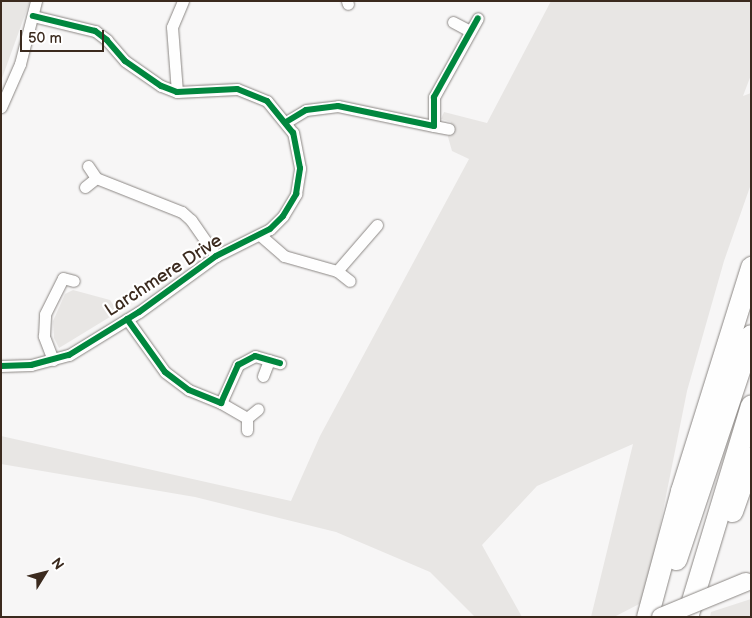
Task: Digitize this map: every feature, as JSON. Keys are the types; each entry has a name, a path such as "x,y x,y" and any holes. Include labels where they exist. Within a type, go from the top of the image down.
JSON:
{"highway":[{"path":"647,617 703,416 751,267"},
{"path":"661,617 702,476 751,335"},
{"path":"688,617 751,405"},
{"path":"698,617 751,457"}],"main road":[{"path":"661,617 746,582"}],"street":[{"path":"1,107 20,64 36,1"},
{"path":"177,92 172,27 183,1"},
{"name":"Larchmere Drive","path":"1,366 31,365 69,355 127,319 216,256 260,235 283,216 299,182 298,149 286,122 267,101 245,92 177,92 144,76 94,31 33,16"},
{"path":"434,126 434,98 478,18"},
{"path":"454,22 470,31"},
{"path":"286,122 306,110 338,106 449,129"},
{"path":"88,166 96,178 182,212 191,220 216,256"},
{"path":"85,187 96,178"},
{"path":"337,271 377,225"},
{"path":"260,235 284,256 337,271 350,281"},
{"path":"53,360 44,336 46,314 63,278 74,281"},
{"path":"127,319 165,372 189,390 221,403 247,418"},
{"path":"221,403 238,365 255,356 275,361 263,376"},
{"path":"247,418 258,409"},
{"path":"247,418 247,430"}],"shaded area":[{"path":"1,1 30,1 1,81"},
{"path":"551,1 751,1 751,75 743,96 751,93 751,184 724,261 687,391 645,601 614,617 591,617 633,444 537,486 482,545 522,617 475,617 430,572 336,532 195,497 1,464 1,436 291,501 320,436 469,159 452,151 448,137 451,122 441,119 444,112 487,123"},
{"path":"73,290 110,300 118,312 59,348 54,338 53,321 65,294"},
{"path":"751,599 751,617 710,617 711,612"}],"cycle path":[{"path":"1,366 31,365 69,355 139,312 216,256 270,229 283,216 296,194 300,168 293,133 267,101 237,89 177,92 161,86 125,61 107,40 95,31 33,16"},
{"path":"286,122 306,110 338,106 434,126 434,97 478,18"},
{"path":"127,319 165,372 189,390 221,403 238,365 255,356 280,363"}]}
